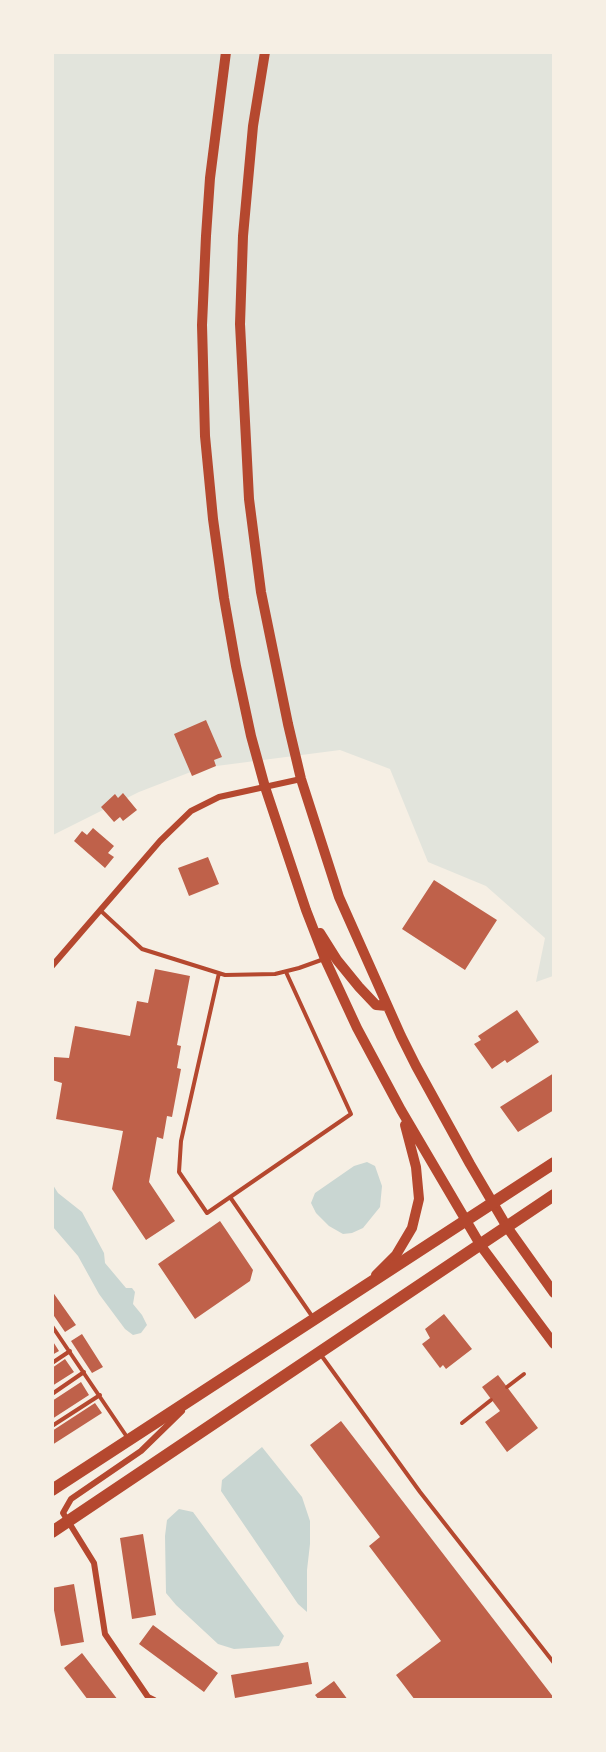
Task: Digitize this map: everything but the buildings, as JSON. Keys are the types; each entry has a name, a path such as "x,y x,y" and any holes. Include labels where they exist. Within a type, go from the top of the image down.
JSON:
{"main road":[{"path":"226,52 214,143 206,236 202,325 205,436 213,519 226,609 248,724 265,787 306,910 325,959 357,1028 401,1110 481,1246 554,1344"},
{"path":"265,52 250,159 243,236 240,324 249,499 261,592 288,724 301,779 339,897 387,1006 416,1066 470,1164 507,1227 554,1293"},
{"path":"306,910 349,976 376,1005 387,1006"},
{"path":"368,1284 396,1255 412,1228 419,1199 416,1167 401,1110"},
{"path":"52,1490 554,1163"},
{"path":"52,1532 554,1195"}],"street":[{"path":"52,966 160,841 191,811 219,797 301,779"},
{"path":"153,1700 147,1697 105,1634 94,1563 63,1513 71,1499 141,1451 197,1396"}],"lane":[{"path":"100,911 142,950 225,975 275,974 325,959"},
{"path":"219,973 181,1141 179,1172 207,1213 351,1114 286,972"},
{"path":"230,1197 314,1319"},
{"path":"52,1326 129,1440"},
{"path":"52,1363 70,1351"},
{"path":"320,1352 420,1492 552,1659"},
{"path":"52,1394 84,1372"},
{"path":"507,1387 524,1374"},
{"path":"52,1426 100,1395"},
{"path":"462,1423 491,1400"}],"shaded area":[{"path":"53,53 553,53 553,976 536,982 545,938 486,886 428,862 390,769 340,750 201,768 139,792 53,835"},
{"path":"367,1162 375,1166 382,1186 380,1207 363,1228 343,1234 329,1226 316,1213 311,1203 315,1193 354,1166"},
{"path":"53,1185 58,1193 82,1212 104,1253 105,1263 126,1288 132,1288 135,1292 133,1304 147,1325 141,1333 133,1335 125,1329 99,1294 78,1256 53,1227"},
{"path":"262,1447 302,1497 310,1521 307,1612 298,1604 221,1491 222,1480"},
{"path":"179,1509 193,1512 284,1636 279,1646 234,1649 218,1644 166,1593 167,1520"}]}
